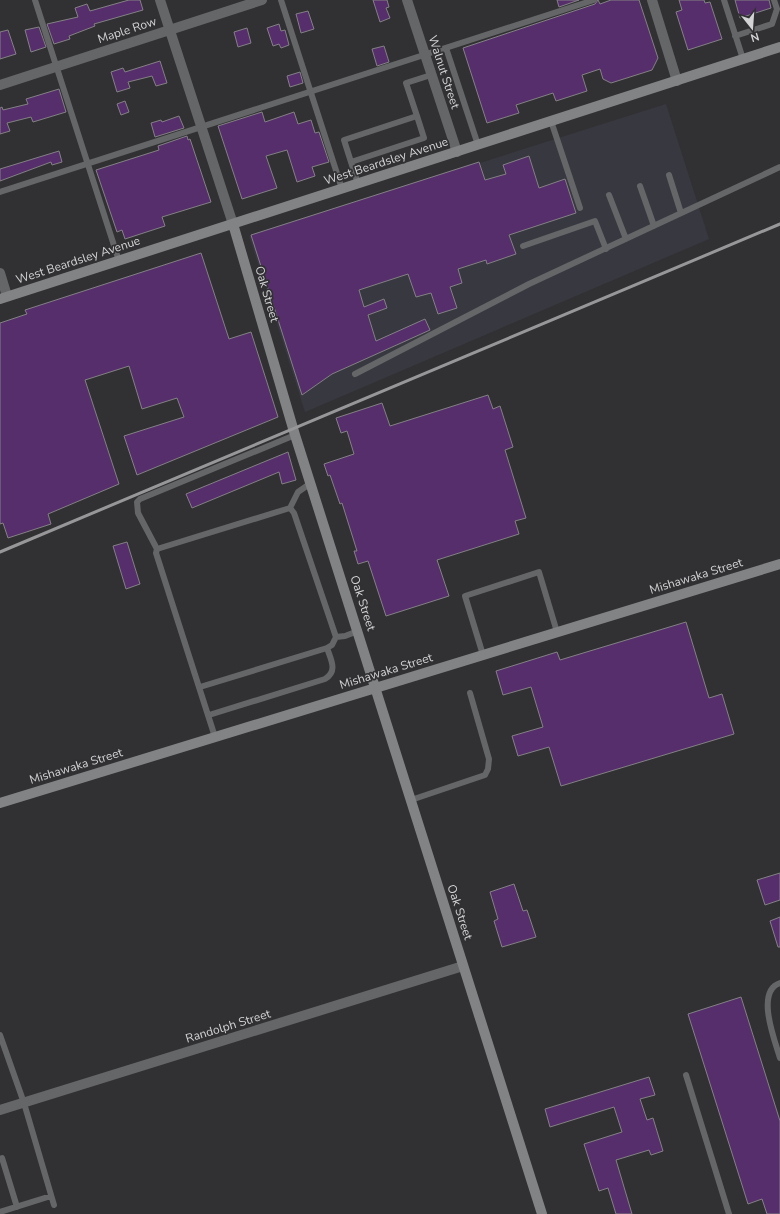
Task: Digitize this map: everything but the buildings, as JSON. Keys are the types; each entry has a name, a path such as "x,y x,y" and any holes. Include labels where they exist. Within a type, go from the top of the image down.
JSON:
{"street":[{"name":"Oak Street","path":"160,0 234,224 295,434 542,1214"},
{"name":"Maple Row","path":"0,85 262,0"},
{"name":"Walnut Street","path":"408,0 457,152"},
{"path":"652,0 677,81"},
{"name":"West Beardsley Avenue","path":"4,298 780,47"},
{"path":"0,273 4,298"},
{"name":"Mishawaka Street","path":"0,803 780,564"},
{"name":"Randolph Street","path":"0,1110 463,966"}],"lane":[{"path":"35,0 119,261"},
{"path":"281,0 342,189"},
{"path":"0,192 594,0"},
{"path":"724,0 743,59"},
{"path":"735,36 772,24 777,9 774,0"},
{"path":"446,48 478,145"},
{"path":"351,162 365,154 395,144 424,138 406,83 431,75"},
{"path":"358,184 344,140 359,138 375,133 417,116"},
{"path":"551,121 580,208"},
{"path":"355,374 529,284 780,167"},
{"path":"669,175 681,213"},
{"path":"640,186 654,226"},
{"path":"610,195 626,239"},
{"path":"523,246 595,221 606,249"},
{"path":"215,737 209,714 156,553 157,549 138,513 137,502 140,499 295,434"},
{"path":"157,549 290,508 298,492 311,483"},
{"path":"200,687 327,648 332,645 336,637 294,513 290,508"},
{"path":"483,654 465,596 539,572 557,632"},
{"path":"336,637 345,636 358,631"},
{"path":"209,714 325,679 332,675 334,669 327,648"},
{"path":"411,800 485,775 488,769 489,759 470,693"},
{"path":"780,984 776,985 767,998 768,1016 780,1058"},
{"path":"0,1035 24,1103 54,1205"},
{"path":"686,1075 729,1214"},
{"path":"2,1158 17,1207"},
{"path":"0,1212 51,1196"}],"shaded area":[{"path":"666,104 709,239 305,412 249,236"}],"railway":[{"path":"0,552 780,224"}]}
